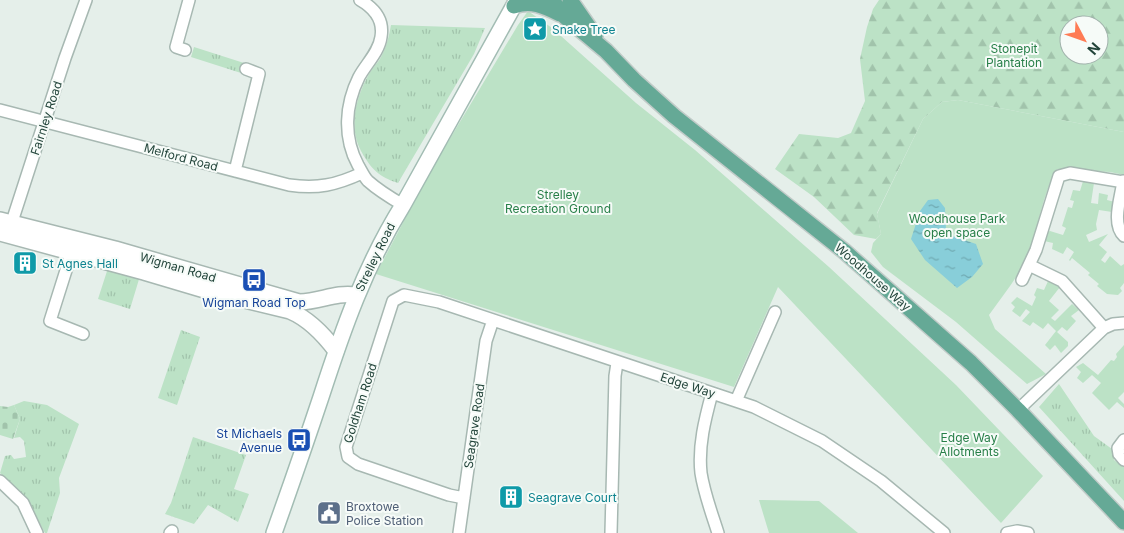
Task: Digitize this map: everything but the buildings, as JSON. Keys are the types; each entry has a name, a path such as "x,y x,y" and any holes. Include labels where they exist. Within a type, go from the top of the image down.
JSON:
{"main road":[{"name":"Woodhouse Way","path":"552,0 564,16 606,51 634,80 674,116 844,251 971,363 1124,522"},
{"name":"Woodhouse Way","path":"570,0 606,51"},
{"path":"515,3 532,2 564,16"}],"street":[{"name":"Fairnley Road","path":"5,228 45,122 86,0"},
{"path":"185,50 176,47 189,0"},
{"path":"360,0 376,12 381,23 381,38 356,84 347,116 349,140 352,154 368,181 402,205"},
{"name":"Strelley Road","path":"274,533 356,295 383,237 515,3"},
{"path":"235,171 259,74 246,69"},
{"name":"Melford Road","path":"0,110 289,185 308,188 328,186 346,181 362,173"},
{"path":"1022,280 1036,250 1059,176 1070,173 1123,181 1117,222 1120,232 1124,236"},
{"name":"Wigman Road","path":"5,228 299,302 313,302 335,295 356,295"},
{"path":"74,246 50,321 83,334"},
{"name":"Wigman Road","path":"74,246 208,291 300,315 336,351"},
{"path":"1030,265 1062,281 1104,328"},
{"name":"Edge Way","path":"404,295 439,302 754,407 822,441 881,481 944,533"},
{"name":"Goldham Road","path":"404,295 393,301 346,447 348,457 358,464 449,495 464,498"},
{"path":"736,400 775,312"},
{"name":"Seagrave Road","path":"459,533 486,341 493,320"},
{"path":"1018,410 1104,328 1113,324 1124,323"},
{"path":"611,533 615,376 617,362"},
{"path":"712,393 702,434 701,473 718,533"},
{"path":"1124,440 1118,448 1124,460"},
{"path":"0,482 23,504 37,533"},
{"path":"1007,533 1017,531 1028,533"}],"green space":[{"name":"Stonepit Plantation","path":"879,0 1124,0 1124,132 958,100 942,102 923,119 877,213 881,234 876,239 854,235 814,197 775,169 799,134 838,138 851,133 865,101 860,59 873,9"},
{"name":"Strelley Recreation Ground","path":"528,11 552,28 636,103 695,150 829,267 956,385 1043,476 1001,523 778,287 734,387 376,274 427,177"},
{"path":"391,25 485,28 474,54 398,183 376,172 368,163 357,141 354,122 360,92 384,51"},
{"path":"194,47 244,63 241,73 191,57"},
{"name":"Woodhouse Park open space","path":"958,100 1124,132 1124,175 1110,172 1057,169 1041,210 1029,253 1011,285 989,315 995,329 1046,374 1027,384 956,322 883,267 871,252 873,243 881,234 877,214 923,119 942,102"},
{"path":"1084,178 1094,183 1091,203 1098,204 1099,193 1108,195 1107,200 1115,202 1112,212 1099,210 1096,224 1097,230 1086,235 1089,242 1108,234 1099,245 1107,252 1101,260 1105,263 1110,256 1121,266 1124,264 1124,283 1120,288 1122,291 1118,295 1107,294 1088,275 1090,273 1072,258 1070,261 1074,252 1067,247 1063,254 1052,249 1053,243 1044,241 1047,232 1050,231 1063,235 1066,228 1062,226 1068,207 1072,208 1074,201 1070,200 1073,190 1080,191"},
{"path":"108,268 140,276 130,309 98,299"},
{"path":"1049,279 1060,287 1049,301 1059,310 1051,318 1055,321 1072,304 1079,310 1071,316 1076,321 1067,331 1062,327 1057,332 1068,342 1068,346 1061,353 1055,345 1050,350 1045,345 1056,331 1048,323 1043,329 1033,322 1030,326 1022,321 1030,312 1026,309 1020,317 1012,311 1015,307 1011,303 1017,297 1032,306 1037,288 1044,290"},
{"path":"181,330 200,337 177,405 158,398"},
{"path":"1124,345 1124,392 1118,398 1124,404 1124,408 1117,402 1109,410 1092,393 1101,383 1092,375 1083,383 1077,378 1081,372 1076,367 1083,363 1098,375 1111,360 1114,361 1117,357 1116,354"},
{"path":"1059,384 1094,436 1112,449 1114,460 1124,467 1124,501 1039,407"},
{"path":"24,401 47,405 79,424 59,478 60,493 47,533 45,533 29,503 0,473 5,456 11,455 14,459 26,457 24,441 20,437 14,438 20,419 14,405"},
{"path":"14,405 20,419 13,439 0,435 0,406 8,407"},
{"path":"193,437 246,455 234,489 249,494 238,522 208,505 194,524 165,514 171,503"},
{"path":"759,500 819,501 858,533 769,533"}],"water":[{"path":"938,199 945,208 946,230 953,236 976,244 983,264 972,277 957,288 925,260 911,239 920,211 928,200"}],"place":[{"name":"Snake Tree","path":"535,29"},
{"name":"St Agnes Hall","path":"25,263"},
{"name":"Wigman Road Top","path":"254,280"},
{"name":"St Michaels Avenue","path":"299,440"},
{"name":"Seagrave Court","path":"511,497"},
{"name":"Broxtowe Police Station","path":"329,513"}],"park label":[{"name":"Edge Way Allotments","path":"969,444"}]}
